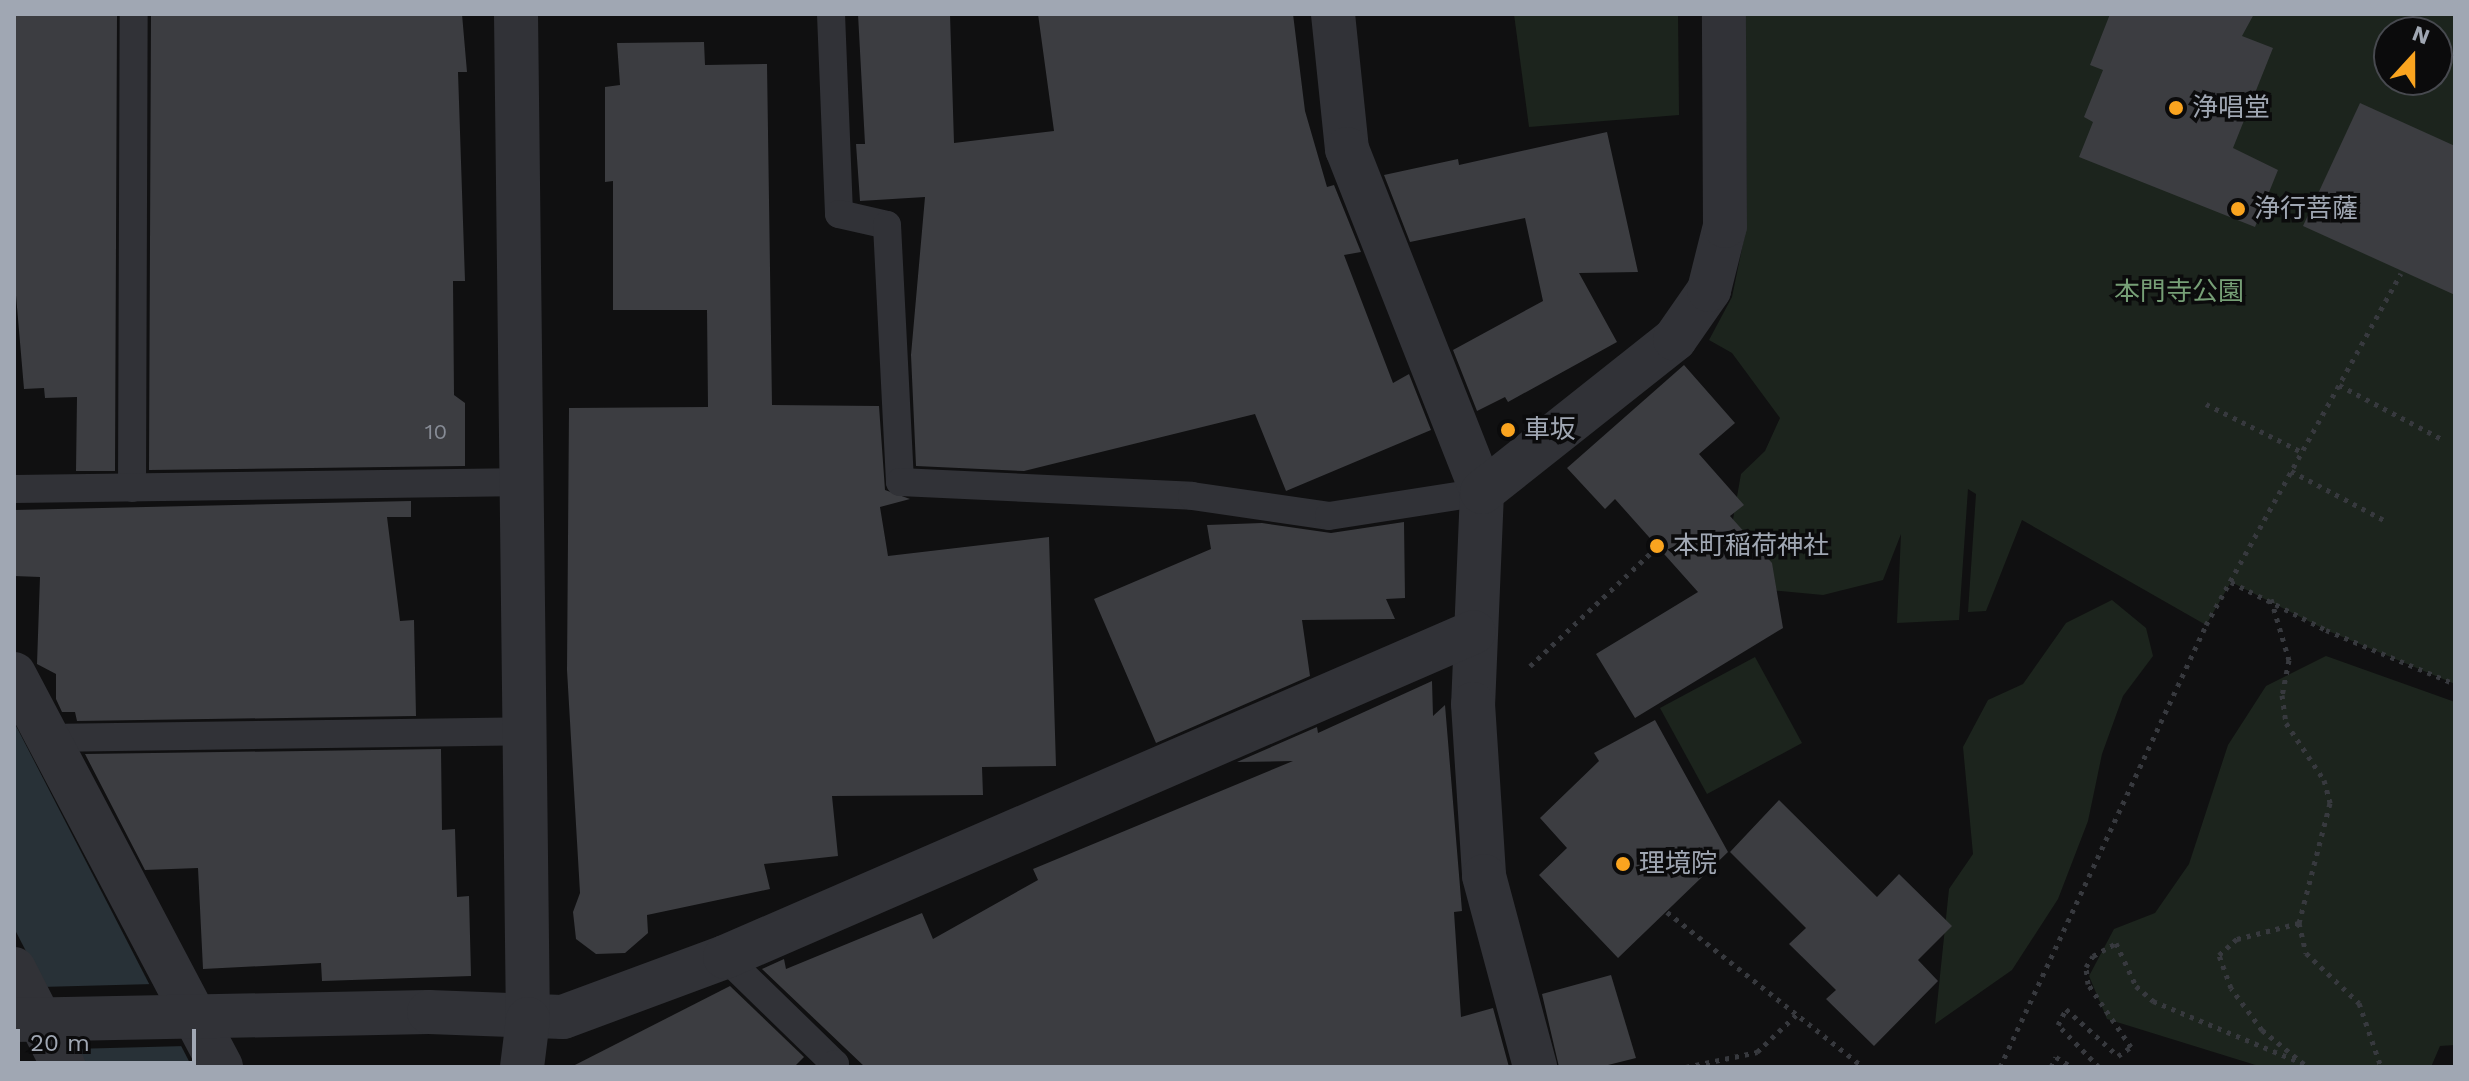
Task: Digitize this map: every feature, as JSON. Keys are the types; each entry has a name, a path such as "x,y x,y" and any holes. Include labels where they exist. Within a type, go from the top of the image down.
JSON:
{"street":[{"path":"516,14 522,731 528,1019 522,1067"},
{"path":"1333,14 1347,149 1482,492 1474,632 1474,711 1484,876 1535,1067"},
{"path":"1482,492 1675,339 1709,290 1725,226 1724,14"},
{"path":"36,1020 429,1012 528,1019 563,1017 725,957 1474,632"},
{"path":"14,674 186,1017 221,1067"},
{"path":"14,969 36,1020 64,1067"}],"lane":[{"path":"132,488 134,14"},
{"path":"831,14 839,214 887,225 900,482 1192,496 1329,516 1482,492"},
{"path":"14,489 520,482"},
{"path":"47,738 522,731"},
{"path":"725,957 835,1064 832,1067"}],"path":[{"path":"2000,1067 2206,625 2401,273"},
{"path":"2339,385 2442,439"},
{"path":"2206,404 2302,452"},
{"path":"2291,471 2384,520"},
{"path":"1474,711 1508,687 1652,552"},
{"path":"2231,582 2271,599 2326,630 2455,684"},
{"path":"2271,599 2289,660 2282,695 2286,723 2316,767 2330,803 2299,923 2306,953 2359,1003 2381,1067"},
{"path":"1667,912 1863,1067"},
{"path":"2099,1067 2058,1025 2066,1009 2118,1056 2131,1047 2088,984 2086,967 2093,956 2116,943 2136,986 2153,1001 2304,1064 2262,1030 2231,988 2219,955 2237,939 2299,923"},
{"path":"1686,1067 1757,1052 1796,1015"},
{"path":"2051,1067 2056,1057 2072,1067"}],"green space":[{"path":"1514,14 1678,14 1679,115 1529,127"},
{"name":"本門寺公園","path":"1745,14 2455,14 2455,684 2326,630 2231,582 2206,625 2022,520 1986,611 1968,612 1976,494 1968,489 1959,620 1897,623 1901,534 1883,580 1823,595 1727,586 1723,576 1741,474 1765,451 1780,418 1732,353 1709,340 1732,297 1747,224"},
{"path":"2112,600 2146,628 2153,656 2123,696 2102,754 2088,821 2058,899 2012,970 1935,1024 1949,889 1973,854 1963,747 1988,700 2023,684 2066,623"},
{"path":"2326,656 2455,702 2455,1045 2440,1046 2431,1067 2262,1067 2107,1019 2089,976 2114,929 2155,913 2189,864 2228,745 2266,686"},
{"path":"1755,657 1802,743 1707,794 1660,708"}],"shaded area":[{"path":"14,722 192,1067 86,1067 14,928"}],"pier":[{"path":"154,984 186,1046 72,1049 40,987"}],"building":[{"path":"14,14 117,14 115,471 76,471 77,397 45,398 44,388 24,389 14,272"},
{"path":"151,14 462,14 467,72 458,72 465,281 453,281 454,395 465,403 465,466 149,470"},
{"path":"858,14 950,14 954,143 1054,131 1038,14 1293,14 1305,111 1327,187 1334,185 1361,252 1344,255 1393,383 1409,374 1431,430 1286,491 1255,414 1024,471 916,466 911,355 925,197 860,201 856,144 865,144"},
{"path":"2110,14 2254,14 2242,36 2273,48 2233,148 2278,170 2255,227 2079,157 2093,122 2084,117 2103,70 2090,65"},
{"path":"704,42 705,65 767,64 772,405 879,406 885,490 910,499 880,507 888,556 1049,537 1056,766 982,767 983,795 832,796 838,856 764,864 770,889 647,915 648,933 625,953 596,954 576,939 573,912 580,893 567,670 569,408 708,407 707,310 613,310 613,181 605,182 605,87 620,85 617,43"},
{"path":"2360,103 2455,146 2455,295 2303,226"},
{"path":"1607,132 1638,272 1579,273 1617,342 1508,402 1505,397 1477,411 1453,350 1543,301 1525,218 1410,242 1384,175 1458,159 1459,165"},
{"path":"1684,365 1735,423 1699,454 1744,505 1730,516 1772,563 1783,628 1635,718 1596,654 1698,592 1615,499 1605,509 1567,468"},
{"path":"411,501 411,517 387,517 400,621 414,620 416,716 77,721 75,712 62,712 56,699 56,674 37,664 40,577 14,576 14,510"},
{"path":"1404,522 1405,598 1386,599 1395,619 1302,620 1310,676 1156,743 1094,599 1211,549 1207,525 1262,523 1331,533"},
{"path":"1432,681 1433,716 1445,705 1462,911 1454,912 1461,1017 1493,1008 1509,1067 865,1067 762,969 784,959 786,969 922,913 933,939 1038,880 1033,869 1293,761 1237,762 1317,727 1318,733"},
{"path":"1655,720 1728,852 1618,958 1539,875 1567,848 1540,818 1599,761 1594,753"},
{"path":"441,749 442,830 455,829 457,897 469,896 471,976 322,981 321,963 203,969 198,868 145,870 85,754"},
{"path":"1779,800 1877,897 1899,874 1952,926 1918,960 1938,981 1874,1046 1826,999 1836,990 1789,944 1806,928 1730,852"},
{"path":"1611,975 1636,1058 1600,1067 1559,1067 1542,994"},
{"path":"730,986 804,1057 794,1067 571,1067"}],"place":[{"name":"浄唱堂","path":"2176,108"},
{"name":"浄行菩薩","path":"2238,209"},
{"name":"車坂","path":"1508,430"},
{"name":"本町稲荷神社","path":"1657,546"},
{"name":"理境院","path":"1623,864"}]}
